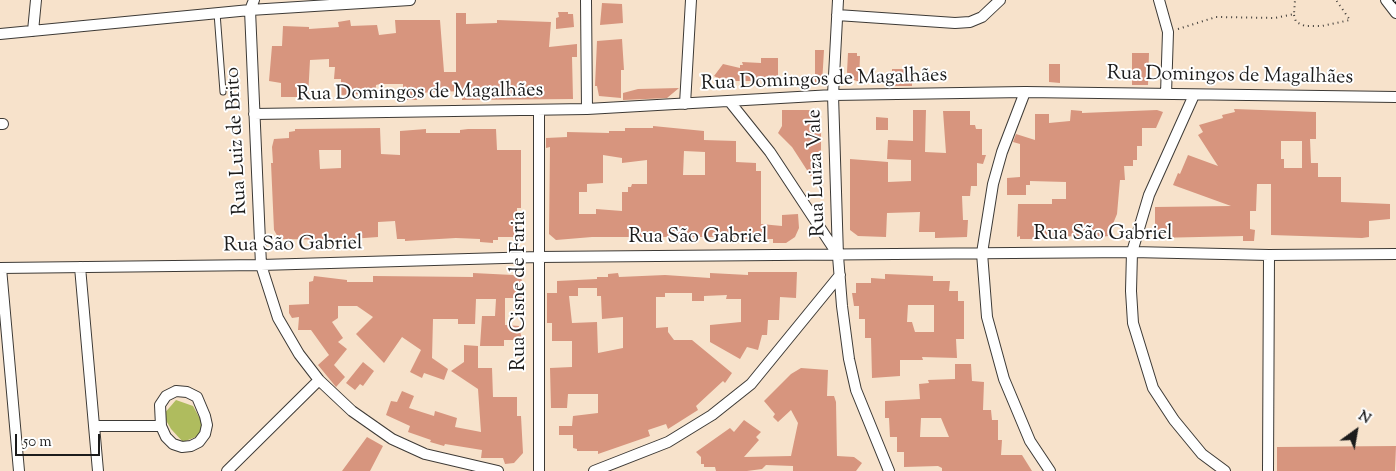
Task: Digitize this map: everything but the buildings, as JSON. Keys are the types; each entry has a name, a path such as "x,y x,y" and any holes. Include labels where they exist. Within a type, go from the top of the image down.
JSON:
{"street":[{"path":"33,31 36,0"},
{"path":"0,34 217,14 252,5 410,0"},
{"path":"586,0 587,109"},
{"path":"685,104 691,0"},
{"name":"Rua Luiza Vale","path":"838,0 833,95 838,256 849,359 856,390 889,471"},
{"path":"837,15 955,23 970,22 982,17 1000,0"},
{"path":"1159,0 1168,32 1166,94"},
{"path":"1386,0 1396,13"},
{"name":"Rua Luiz de Brito","path":"252,5 254,114 261,265 278,318 299,354 319,380 352,411 392,439 426,454 498,471"},
{"path":"1025,92 1002,152 993,184 982,253 987,317 1004,379 1030,441 1050,471"},
{"name":"Rua Domingos de Magalhães","path":"254,114 587,109 833,95 1025,92 1194,96 1396,97"},
{"path":"1194,96 1149,195 1132,252 1131,291 1133,323 1141,356 1153,388 1174,420 1202,454 1225,471"},
{"path":"730,102 770,152 838,256"},
{"name":"Rua Cisne de Faria","path":"539,110 539,471"},
{"name":"Rua São Gabriel","path":"0,268 261,265 538,256 838,256 1132,252 1269,255 1396,254"},
{"path":"1268,471 1269,255"},
{"path":"80,266 98,471"},
{"path":"0,268 19,471"},
{"path":"594,471 668,442 712,415 751,384 840,275"},
{"path":"227,471 319,380"},
{"path":"176,391 187,392 197,397 207,425 205,434 199,442 191,446 182,447 173,444 166,438 161,426 160,405 166,396 176,391"},
{"path":"94,426 161,426"}],"lane":[{"path":"217,14 223,92"}],"path":[{"path":"1295,0 1294,14 1296,22 1306,26 1322,26 1350,20 1336,0"},
{"path":"1168,32 1216,18 1275,18 1294,14"}],"green space":[{"path":"176,400 193,406 204,426 198,436 183,442 171,429 163,415"}]}
